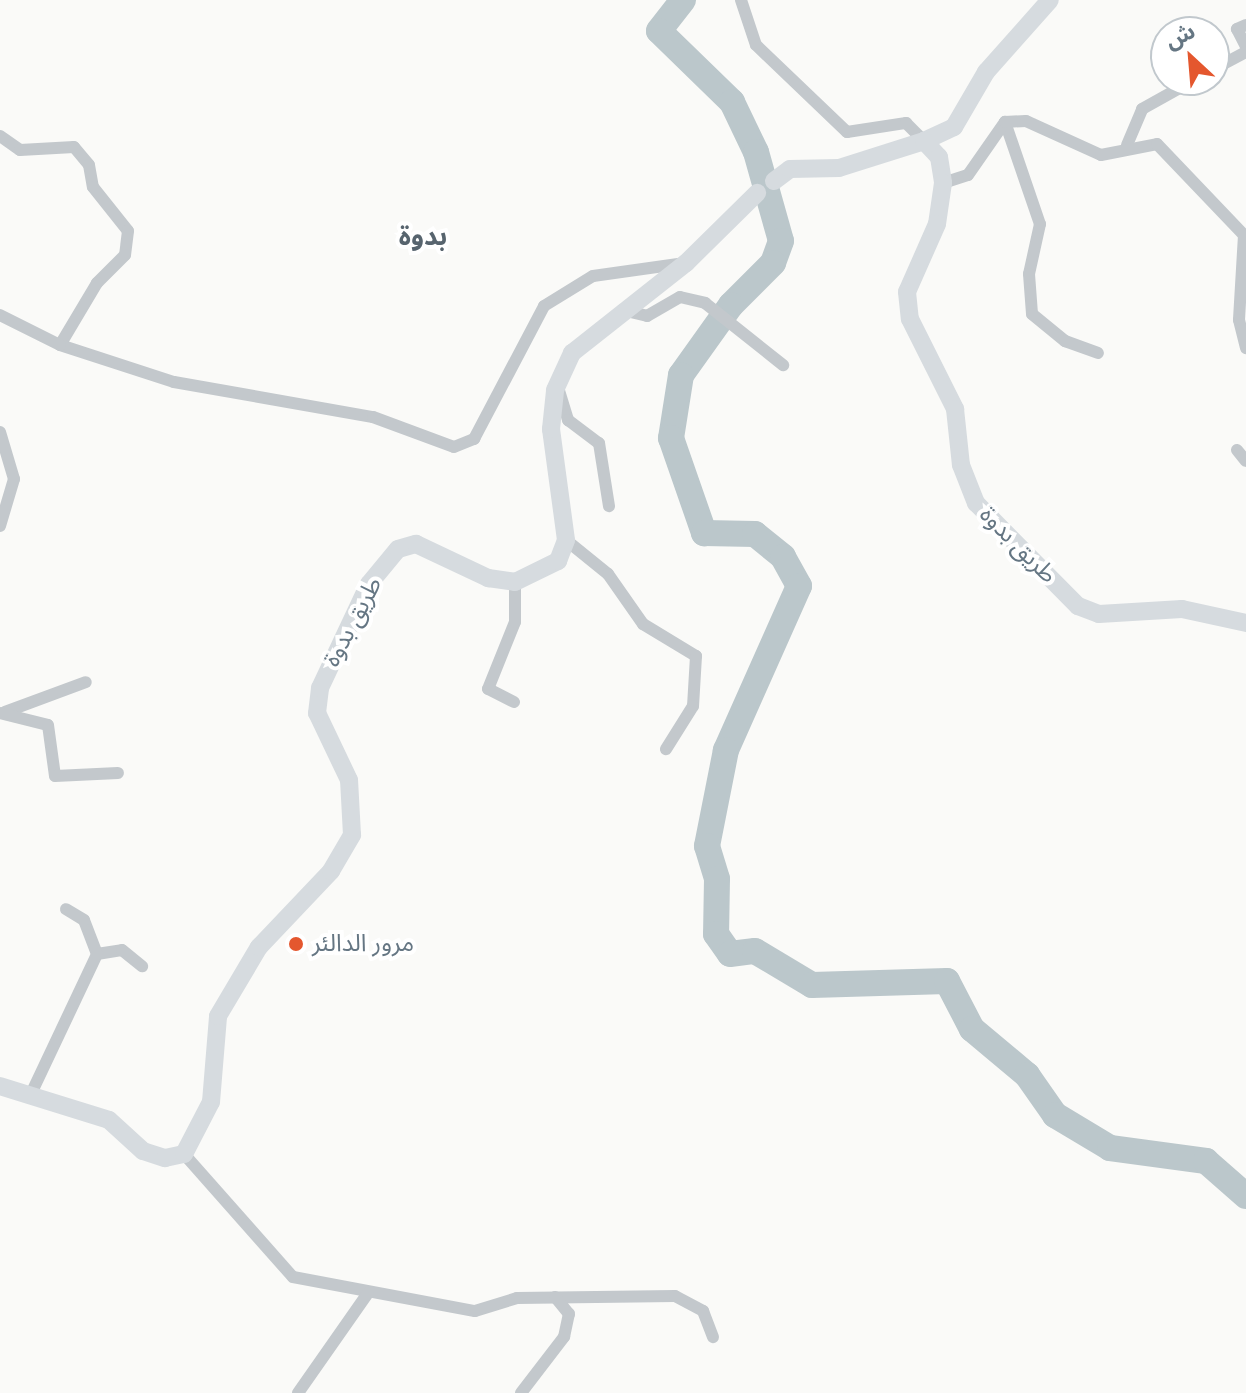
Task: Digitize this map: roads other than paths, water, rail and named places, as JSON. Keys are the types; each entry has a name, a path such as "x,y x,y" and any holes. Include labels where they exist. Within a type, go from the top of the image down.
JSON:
{"street":[{"path":"741,0 756,45 847,132 906,123 924,141"},
{"path":"514,702 488,689 515,622 515,582 558,561 566,540 551,429 557,384 572,353 622,310 686,263 757,193 790,169 839,168 924,141 954,127 986,72 1050,0"},
{"path":"1246,25 1237,29 1246,49"},
{"path":"1127,145 1142,109 1165,96"},
{"path":"1005,122 1026,121 1101,155 1127,145 1157,144 1245,236 1239,320 1246,348"},
{"path":"943,183 968,175 1005,122"},
{"path":"1005,122 1040,224 1029,274 1032,314 1065,341 1098,353"},
{"path":"0,136 20,150 74,147 89,165 93,187 128,231 125,255 97,283 60,345"},
{"name":"طريق بدوة","path":"924,141 939,157 943,183 937,224 907,292 923,354 955,409 961,465 976,503 1078,606 1099,614 1182,609 1246,623"},
{"path":"0,315 60,345 174,382 373,417 454,447 474,439 544,306 593,276 686,263"},
{"path":"622,310 647,316 680,297 705,303 783,365"},
{"path":"557,384 568,420 599,443 609,506"},
{"path":"0,432 14,479 0,526"},
{"path":"1237,450 1246,461"},
{"path":"566,540 608,574 643,624 696,656 693,706 666,749"},
{"name":"طريق بدوة","path":"184,1154 211,1102 218,1016 259,947 331,871 352,835 349,780 317,713 320,688 369,584 398,549 416,544 488,578 515,582"},
{"path":"3,713 86,682"},
{"path":"3,713 48,725 55,776 118,773"},
{"path":"30,1096 97,954 84,920 66,909"},
{"path":"97,954 122,950 142,966"},
{"path":"0,1086 109,1120 143,1151 165,1158 184,1154 293,1277 475,1311 555,1297 675,1296 703,1311 713,1337"},
{"path":"298,1393 368,1293"},
{"path":"521,1393 564,1337 569,1314 555,1297"}],"waterway":[{"path":"683,0 659,31 732,102 756,152 781,241 773,263 731,305 681,375 671,438 704,533 755,534 783,557 799,586 726,750 707,846 717,879 716,934 730,954 755,951 812,985 947,981 972,1029 1027,1075 1055,1115 1110,1148 1206,1161 1246,1196"}],"place":[{"name":"مرور الدالئر","path":"296,944"}],"district":[{"name":"بدوة","path":"423,237"}]}
